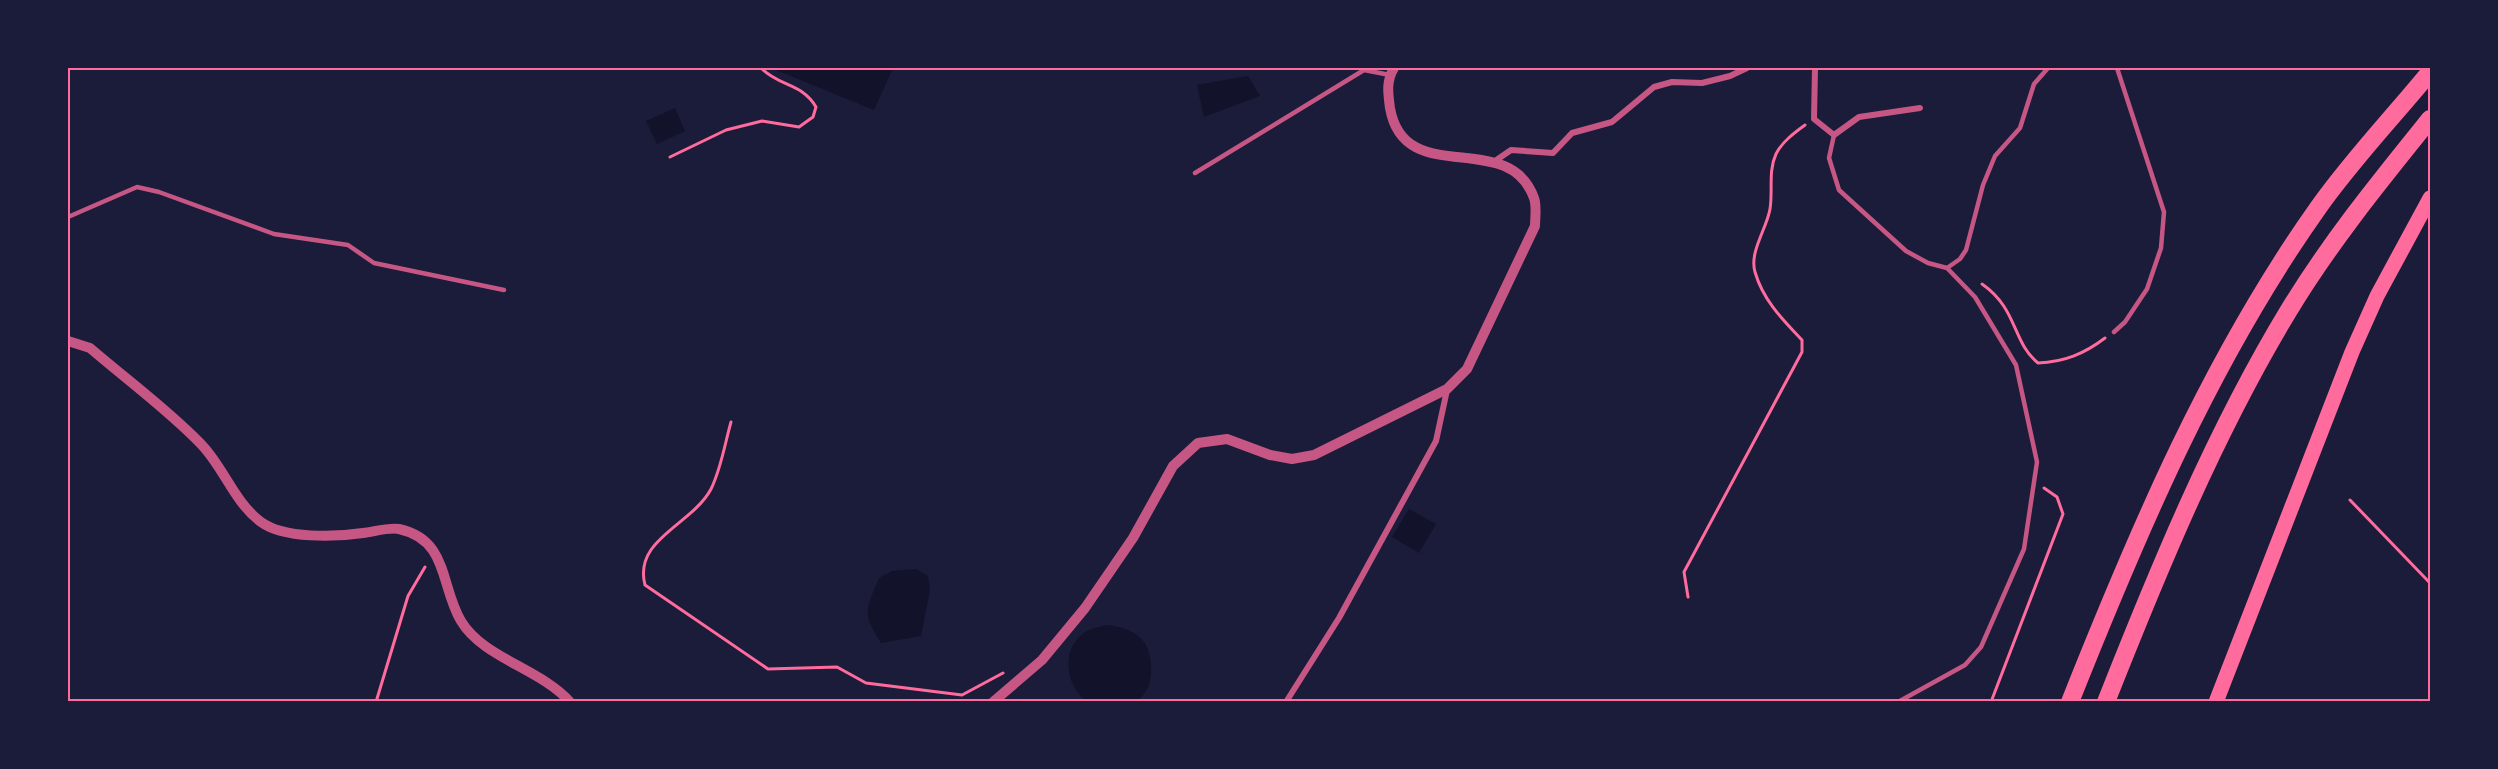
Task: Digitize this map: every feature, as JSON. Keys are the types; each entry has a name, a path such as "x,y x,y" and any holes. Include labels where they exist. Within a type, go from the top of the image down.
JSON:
{"highway":[{"path":"2070,702 2114,590 2196,412 2261,294 2319,207 2430,72"},
{"path":"2106,702 2144,606 2228,424 2289,310 2346,223 2430,119"}],"main road":[{"path":"2216,702 2352,352 2386,277 2430,198"}],"street":[{"path":"1495,161 1511,150 1553,153 1572,133 1612,122 1654,87 1672,82 1702,83 1730,76 1747,68"},
{"path":"1815,68 1814,119 1834,135 1859,117 1920,108"},
{"path":"993,702 1042,660 1085,608 1133,538 1173,466 1198,443 1227,439 1270,455 1292,459 1314,455 1447,389 1467,369 1534,226 1535,200 1522,177 1495,161 1429,154 1406,139 1392,118 1387,89 1392,71"},
{"path":"68,341 90,348 201,443 242,505 262,524 301,535 320,536 339,536 397,528 423,538 436,554 460,620 472,637 549,683 570,702"},
{"path":"1286,702 1340,618 1436,441 1447,389"}],"lane":[{"path":"1947,268 1960,259 1966,249 1983,185 1995,156 2020,128 2034,84 2048,68"},
{"path":"2114,332 2125,322 2147,290 2161,248 2164,213 2117,68"},
{"path":"1195,173 1364,70 1392,71"},
{"path":"1834,135 1829,158 1839,190 1906,251 1928,264 1947,268 1975,297 2016,365 2037,462 2024,549 1981,647 1965,665 1898,702"},
{"path":"68,217 118,198 137,187 159,192 274,234 348,245 375,263 504,290"}],"path":[{"path":"670,157 726,130 762,121 799,127 813,117 816,107 809,94 769,76 760,68"},
{"path":"1688,597 1684,572 1802,352 1802,340 1771,307 1754,270 1755,256 1770,210 1772,169 1776,154 1791,135 1814,119"},
{"path":"1982,284 1996,294 2008,310 2028,356 2038,363 2060,363 2092,348 2114,332"},
{"path":"731,422 712,487 702,504 648,551 641,570 645,585 768,669 837,667 866,683 962,695 1013,667"},
{"path":"1991,702 2063,514 2057,497 2035,482"},
{"path":"2350,500 2430,583"},
{"path":"376,702 408,596 424,568 436,554"}],"shaded area":[{"path":"776,68 893,68 874,110 776,70"},
{"path":"1248,76 1260,96 1204,117 1197,85"},
{"path":"675,108 685,131 657,144 646,121"},
{"path":"1409,509 1436,524 1419,553 1392,537"},
{"path":"916,569 928,576 930,590 921,636 881,643 868,617 869,605 879,578 892,571"},
{"path":"1107,625 1132,632 1144,642 1148,649 1151,676 1149,685 1140,699 1127,703 1086,701 1073,685 1068,665 1073,645 1089,630"}]}
